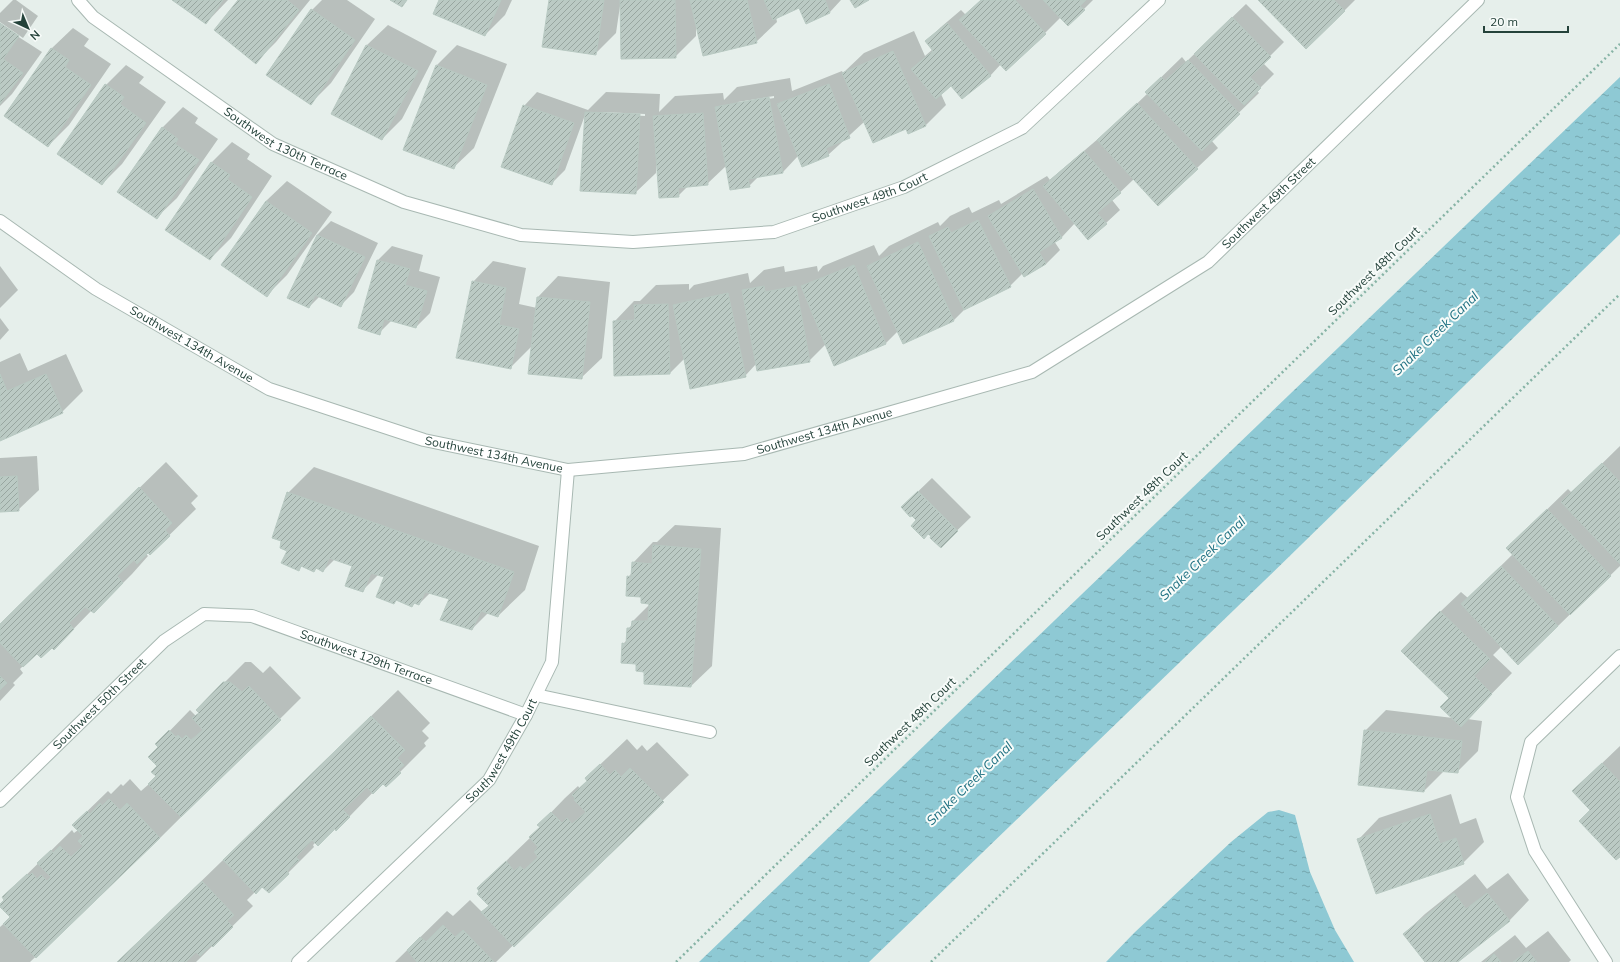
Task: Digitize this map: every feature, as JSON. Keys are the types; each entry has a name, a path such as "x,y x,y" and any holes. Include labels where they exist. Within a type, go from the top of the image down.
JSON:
{"street":[{"name":"Southwest 130th Terrace","path":"78,0 93,17 273,144 404,202 521,235"},
{"name":"Southwest 49th Court","path":"521,235 633,242 774,232 904,187 1022,128 1159,0"},
{"name":"Southwest 49th Street","path":"1032,372 1208,262 1478,0"},
{"name":"Southwest 134th Avenue","path":"0,221 96,289 269,389 424,440 568,470 744,454 1032,372"},
{"name":"Southwest 49th Court","path":"298,962 489,780 526,715 552,662 568,470"},
{"name":"Southwest 129th Terrace","path":"204,614 252,616 526,715"},
{"name":"Southwest 50th Street","path":"0,801 164,641 204,614"},
{"path":"1606,962 1535,851 1517,797 1531,742 1620,656"},
{"path":"536,695 710,732"}],"path":[{"name":"Southwest 48th Court","path":"676,962 1620,44"},
{"path":"931,962 1620,294"}],"water":[{"name":"Snake Creek Canal","path":"1620,77 1620,234 1264,581 869,962 699,962"},
{"path":"1279,810 1295,815 1310,872 1335,930 1354,962 1106,962 1134,933 1231,842 1268,812"}],"building":[{"path":"172,0 223,0 206,24"},
{"path":"238,0 287,0 299,10 256,64 214,30"},
{"path":"390,0 407,0 402,7"},
{"path":"439,0 501,0 485,36 433,14"},
{"path":"549,0 604,0 596,55 542,47"},
{"path":"620,0 675,0 676,58 621,59"},
{"path":"690,0 747,0 757,43 703,56"},
{"path":"764,0 825,0 830,13 806,24 799,8 773,20"},
{"path":"850,0 869,0 855,8"},
{"path":"981,0 1015,0 1046,34 1006,71 959,20"},
{"path":"1043,0 1086,0 1080,6 1085,10 1068,26"},
{"path":"1258,0 1334,0 1345,11 1306,49"},
{"path":"311,9 355,40 311,105 266,75"},
{"path":"1232,17 1271,57 1250,77 1261,88 1244,105 1194,54"},
{"path":"0,23 19,36 3,59 23,73 0,104"},
{"path":"947,23 991,76 962,99 951,86 936,99 911,69 933,51 925,41"},
{"path":"366,45 418,71 382,140 331,114"},
{"path":"51,48 69,60 65,67 91,85 48,147 4,116"},
{"path":"893,51 926,126 908,134 906,129 873,143 842,73"},
{"path":"1188,60 1240,114 1202,151 1145,92 1161,77 1165,81"},
{"path":"436,65 487,85 454,169 403,150"},
{"path":"105,84 124,97 120,104 146,123 102,185 57,154"},
{"path":"829,84 850,138 826,148 829,156 802,167 777,104"},
{"path":"769,97 783,173 748,179 750,187 730,190 715,107"},
{"path":"1137,103 1198,169 1158,206 1097,140"},
{"path":"523,105 574,123 552,185 501,167"},
{"path":"585,112 640,114 636,194 580,191"},
{"path":"703,113 708,185 678,188 679,197 659,198 653,116"},
{"path":"162,127 178,139 175,144 199,160 157,219 117,192"},
{"path":"1084,151 1121,193 1097,213 1107,224 1088,240 1043,186"},
{"path":"211,162 230,175 227,179 252,197 210,260 165,230"},
{"path":"1033,189 1062,238 1039,252 1046,264 1024,277 988,216"},
{"path":"266,201 312,233 267,297 221,265"},
{"path":"978,220 1011,287 964,310 929,236 948,227 951,233"},
{"path":"317,235 365,257 341,307 315,295 309,308 287,298"},
{"path":"918,242 954,321 903,344 867,266"},
{"path":"377,260 410,269 405,285 427,291 416,328 384,319 380,335 358,328"},
{"path":"854,265 886,344 834,366 801,286"},
{"path":"472,281 506,288 499,325 519,329 511,369 456,358"},
{"path":"764,286 765,292 796,286 810,362 757,371 742,290"},
{"path":"728,293 746,377 690,389 673,305"},
{"path":"537,297 590,302 582,379 528,374"},
{"path":"668,304 670,374 614,376 613,321 635,320 634,305"},
{"path":"0,374 7,391 46,374 63,413 0,441"},
{"path":"1602,463 1620,482 1620,564 1561,502"},
{"path":"17,476 19,511 0,512 0,477"},
{"path":"139,487 172,523 165,530 170,536 150,555 148,553 137,564 134,560 117,576 123,583 94,613 85,607 69,623 74,629 54,650 52,648 41,658 37,654 23,667 0,643 0,624"},
{"path":"918,491 958,531 941,548 930,538 931,536 928,534 924,539 911,526 916,520 912,516 910,517 901,507"},
{"path":"287,492 514,572 498,617 481,611 472,630 440,620 449,599 425,592 419,605 414,603 412,607 396,600 394,604 376,597 384,577 371,573 363,592 345,586 352,566 329,558 323,572 316,568 314,572 301,566 299,571 281,563 287,551 280,548 281,541 272,538"},
{"path":"1547,509 1611,576 1570,615 1506,548"},
{"path":"653,545 701,549 691,687 644,684 644,672 636,671 636,664 621,663 622,643 626,644 627,628 631,628 632,621 648,621 649,604 641,603 641,597 626,596 627,576 631,577 632,562 652,564"},
{"path":"1501,566 1558,626 1518,665 1461,604"},
{"path":"1440,611 1490,659 1474,676 1492,694 1461,727 1440,707 1449,698 1401,651"},
{"path":"0,676 7,683 0,690"},
{"path":"223,682 230,682 242,692 249,686 281,720 181,817 148,784 156,776 151,772 157,766 148,757 158,747 155,744 169,730 176,737 178,735 182,739 186,735 191,740 203,730 192,718 199,713 196,710"},
{"path":"371,716 405,750 397,758 404,765 398,770 401,773 386,787 383,784 373,794 367,787 343,810 350,817 336,831 335,829 318,846 312,840 296,857 299,860 287,871 289,874 269,893 262,887 256,894 223,860"},
{"path":"1364,730 1462,741 1458,773 1427,770 1424,792 1358,785"},
{"path":"1602,763 1620,782 1620,857 1616,860 1579,821 1590,810 1572,791"},
{"path":"600,764 610,775 615,770 621,777 630,768 664,802 514,947 481,912 489,906 477,894 479,891 477,888 506,861 514,871 520,866 524,870 538,857 534,852 538,847 529,837 540,827 537,825 551,812 562,823 567,818 572,824 586,812 574,800 575,798 572,795 587,781 585,778"},
{"path":"109,799 120,810 127,803 160,838 36,958 3,924 10,917 0,907 0,904 4,900 2,897 27,874 29,876 32,873 37,879 41,875 47,881 51,877 37,863 51,850 53,853 60,846 71,857 83,846 78,841 83,836 72,825 87,811 90,814 100,803 102,806"},
{"path":"1430,814 1440,844 1456,838 1464,864 1376,894 1357,839"},
{"path":"202,881 234,915 227,921 233,927 213,947 211,945 200,956 196,952 186,962 117,962"},
{"path":"1454,893 1466,909 1487,893 1510,921 1458,962 1425,962 1403,934"},
{"path":"443,925 455,937 463,930 494,962 417,962 407,950 420,937 426,942"},
{"path":"1528,951 1537,962 1513,962"},
{"path":"1494,954 1501,962 1485,962"}]}
